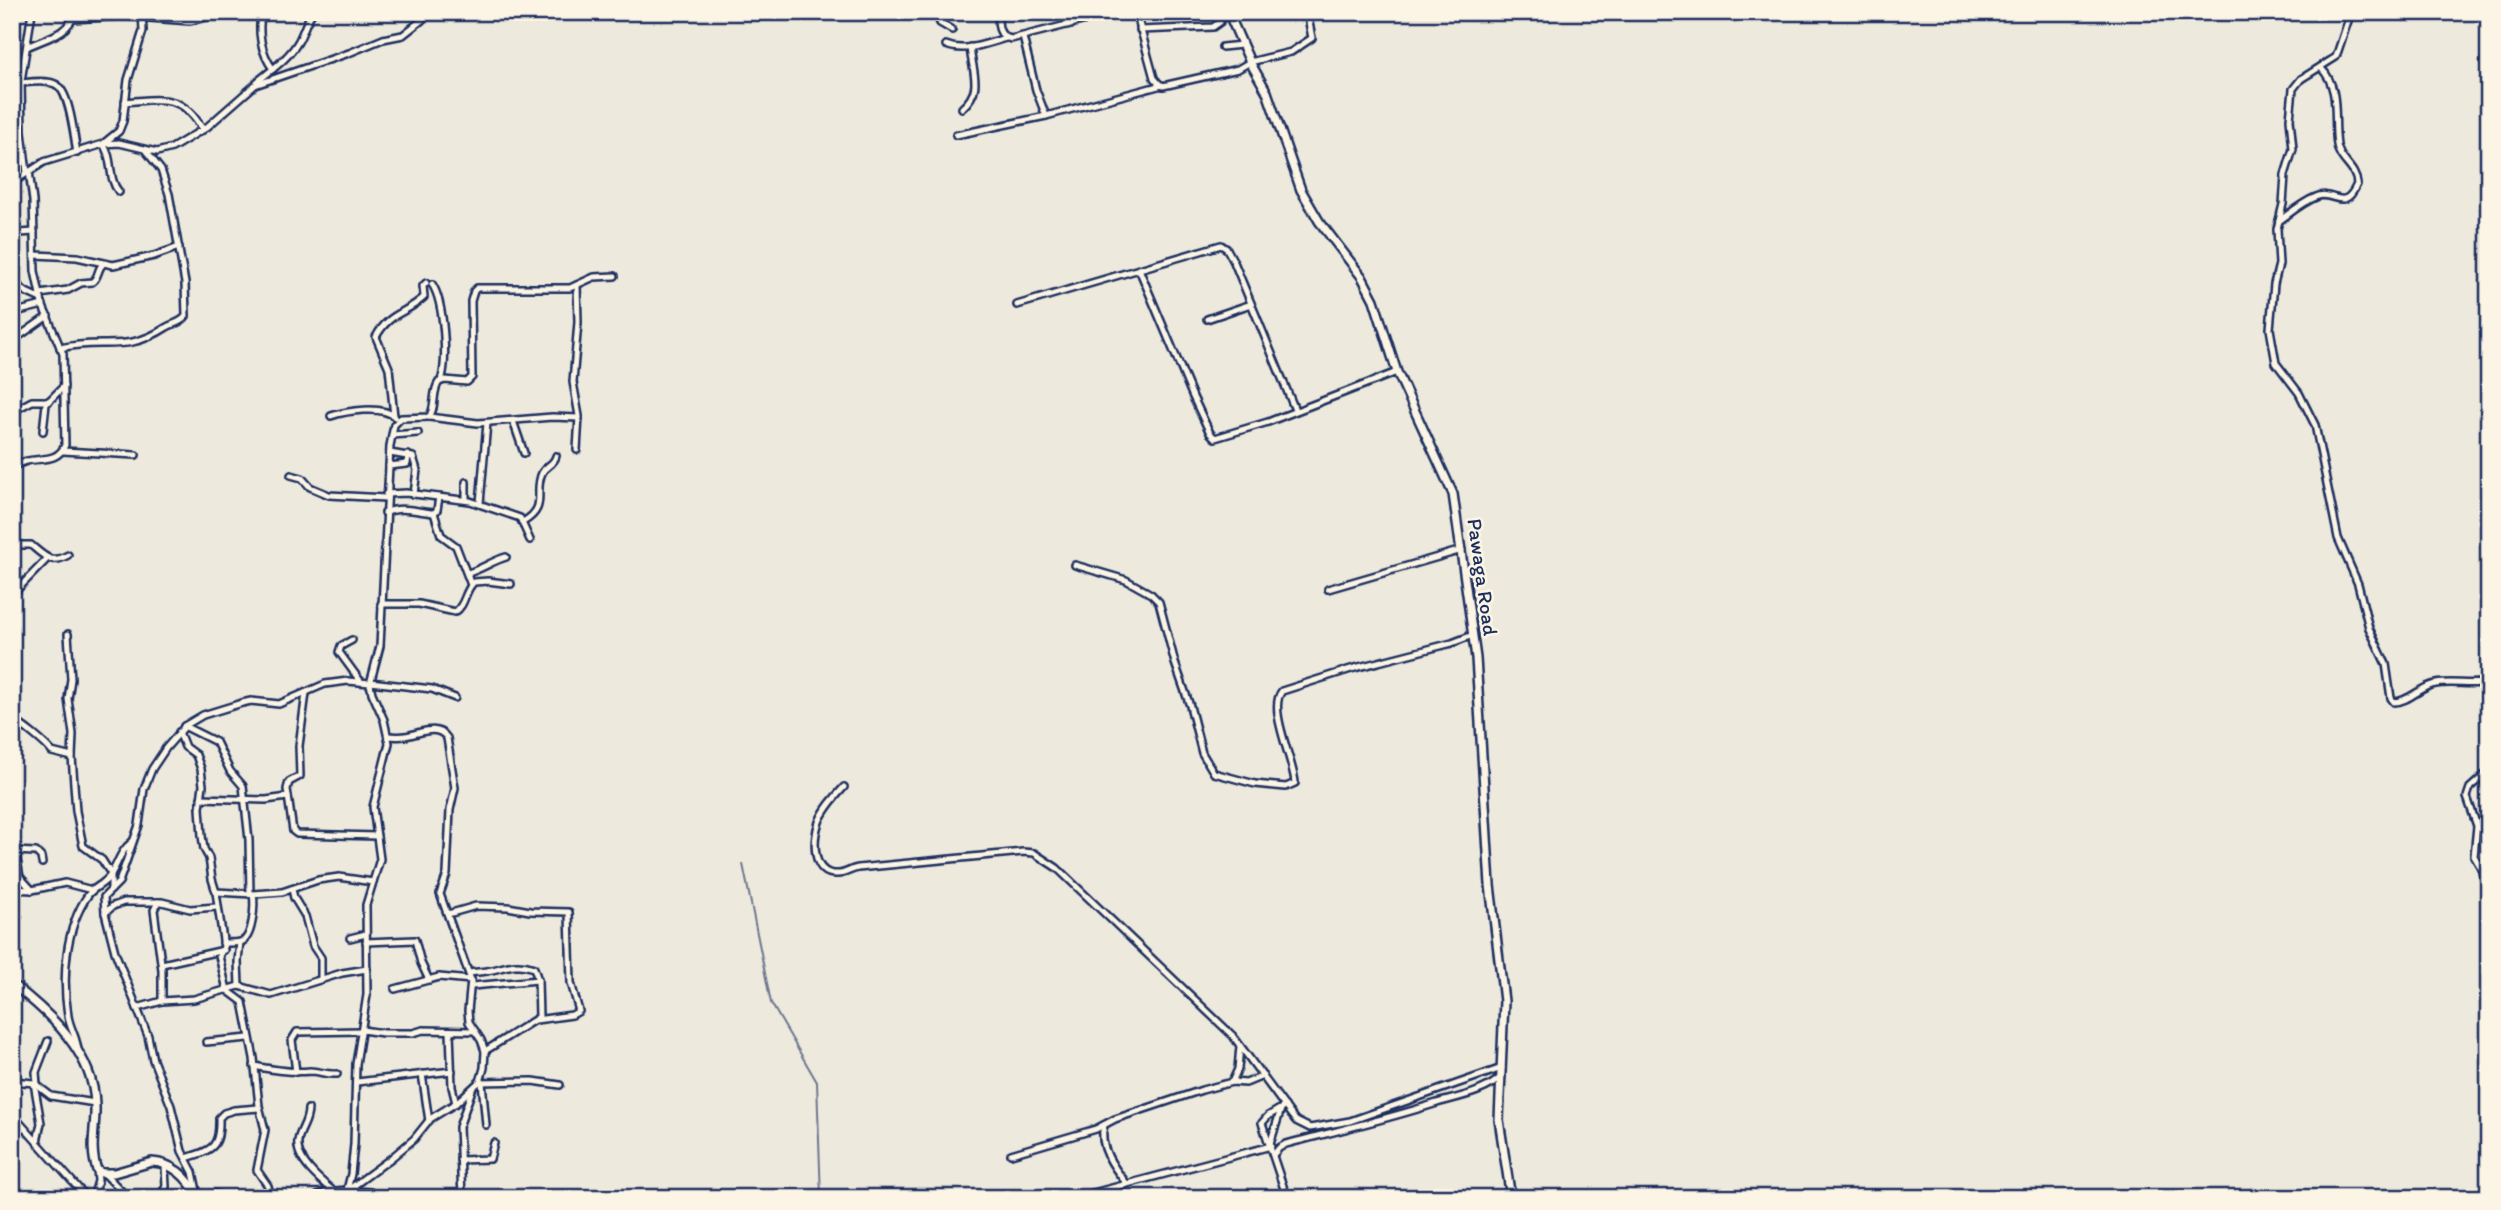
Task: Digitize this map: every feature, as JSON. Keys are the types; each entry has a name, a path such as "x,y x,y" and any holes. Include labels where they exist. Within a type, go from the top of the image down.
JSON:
{"main road":[{"name":"Pawaga Road","path":"1228,12 1250,62 1267,92 1301,190 1319,221 1362,277 1374,300 1397,372 1450,483 1473,635 1490,885 1504,1001 1499,1119 1511,1198"},
{"path":"12,984 54,1020 78,1052 90,1076 95,1103 93,1149 101,1172 129,1170 152,1162 165,1165 183,1176 199,1197"}],"street":[{"path":"13,468 22,461 55,458 65,445 63,354 41,299 35,271 22,101 21,83 32,12"},
{"path":"27,47 52,38 74,16 142,15 190,21 230,12 243,12"},
{"path":"261,12 261,41 273,69"},
{"path":"12,183 44,162 104,144 119,143 156,152 172,148 203,130 273,69 298,42 304,25 313,12"},
{"path":"255,85 383,39 403,36 422,20 423,12"},
{"path":"936,12 940,23 952,30"},
{"path":"998,12 1000,31 1006,38"},
{"path":"1069,12 1071,25"},
{"path":"946,45 955,48 970,47 1006,38 1023,37 1118,12"},
{"path":"1136,12 1154,78 1162,85"},
{"path":"1140,30 1213,27 1220,22 1221,12"},
{"path":"956,135 1238,69 1250,62 1291,52 1311,40 1307,12"},
{"path":"2351,12 2339,54 2301,79 2293,89 2290,119 2293,149 2285,175 2283,204 2278,222 2279,264 2270,321 2276,363 2299,393 2315,425 2338,538 2358,584 2369,628 2386,664 2389,696 2397,702 2435,684 2467,685 2489,682"},
{"path":"104,144 121,129 128,80 143,31 142,15"},
{"path":"1023,37 1036,90 1046,116"},
{"path":"1222,47 1242,45"},
{"path":"962,108 976,90 970,47"},
{"path":"2278,222 2315,197 2323,195 2344,200 2357,184 2355,173 2337,146 2337,114 2332,87 2321,68"},
{"path":"21,83 55,84 63,91 67,98 77,152"},
{"path":"125,102 163,98 172,100 192,114 203,130"},
{"path":"14,100 22,101"},
{"path":"104,144 109,153 113,185 119,192"},
{"path":"60,348 81,344 130,345 147,340 184,319 186,283 166,182 161,170 146,151"},
{"path":"12,237 17,233 34,232"},
{"path":"1017,305 1221,245 1227,249 1234,262 1295,410"},
{"path":"35,254 83,258 103,264 122,264 179,247"},
{"path":"12,313 81,283 93,282 103,264"},
{"path":"1139,269 1212,436 1220,438 1268,422 1397,372"},
{"path":"441,381 467,382 472,377 470,315 474,291 484,287 570,288 594,277 615,276"},
{"path":"12,281 41,299"},
{"path":"345,1198 354,1144 356,1064 368,995 366,905 380,859 373,807 388,752 384,720 372,694 370,682 380,646 386,496 396,418 389,368 376,337 393,315 407,309 424,296 423,286 429,283 438,299 445,366 441,381 435,388 432,414 429,418"},
{"path":"577,285 578,322 573,382 579,418 577,450"},
{"path":"1207,319 1251,304"},
{"path":"21,335 48,316"},
{"path":"43,431 44,408 64,386"},
{"path":"17,409 32,401 48,401"},
{"path":"331,416 347,412 383,411 396,418 429,418 465,423 552,417 579,418"},
{"path":"513,421 524,453"},
{"path":"480,503 487,423"},
{"path":"392,435 418,433"},
{"path":"63,451 136,455"},
{"path":"390,453 413,457 417,465 414,494"},
{"path":"389,466 407,464 408,455"},
{"path":"523,522 534,515 538,508 541,475 555,461 556,456"},
{"path":"291,475 304,479 310,487 328,495 386,496 397,492 480,503 520,518 530,540"},
{"path":"466,482 466,500"},
{"path":"434,513 439,498"},
{"path":"385,513 403,509 434,513"},
{"path":"381,604 419,604 455,612 462,606 471,584 468,573 456,547 441,535 434,513"},
{"path":"12,545 31,545 47,559 60,559 68,555"},
{"path":"1328,589 1462,550"},
{"path":"468,573 481,569 495,559 506,557"},
{"path":"12,595 47,559"},
{"path":"1075,565 1134,584 1159,602 1202,753 1210,769 1219,776 1255,784 1286,787 1296,783 1279,713 1277,698 1282,691 1351,668 1452,643 1473,635"},
{"path":"471,584 488,581 511,584"},
{"path":"68,634 71,679 68,699 73,734 77,820 83,846 102,860 111,874"},
{"path":"352,640 341,646 339,652 361,682"},
{"path":"227,1198 211,1194 199,1197 171,1105 151,1053 149,1036 122,973 104,913 104,897 119,882 139,825 144,789 152,769 182,729 203,715 233,705 251,701 279,704 330,683 361,682 427,688 455,698"},
{"path":"306,693 299,746 301,773 299,779 289,782 292,829 295,833 328,837 377,836"},
{"path":"12,720 23,725 52,752 72,757"},
{"path":"182,729 183,744 195,753 201,768 202,836 216,892 223,946 219,956 227,990 242,1000 265,1130 257,1170 268,1186 271,1198"},
{"path":"162,964 240,942 246,937 253,915 243,786 230,771 216,742 182,729"},
{"path":"387,736 406,736 426,729 441,732 447,738 455,788 450,810 447,874 440,894 470,980 468,1015 485,1051 481,1082 486,1125"},
{"path":"2489,771 2470,788 2467,797 2477,826 2474,856 2483,871 2489,898"},
{"path":"844,786 827,808 818,829 817,860 825,872 837,874 858,868 1034,853 1056,868 1240,1043 1283,1107 1303,1126 1322,1128 1502,1072"},
{"path":"201,798 245,800 288,797"},
{"path":"111,890 111,874 121,852 132,842"},
{"path":"32,890 21,878 13,851 36,852 42,863"},
{"path":"78,1052 78,1044 68,1018 68,947 73,926 85,900 92,890 111,874"},
{"path":"216,892 252,894 292,889 318,880 339,877 373,882"},
{"path":"12,889 32,890 65,883 92,890"},
{"path":"292,889 294,898 305,916 313,946 320,956 321,979"},
{"path":"104,913 122,903 158,902 190,909 217,907"},
{"path":"158,902 154,910 162,964 162,1002"},
{"path":"448,914 477,906 569,912 571,983 579,1011 572,1015 536,1020 485,1051"},
{"path":"350,938 366,934"},
{"path":"366,942 415,940 429,980"},
{"path":"239,986 240,942"},
{"path":"470,980 504,965 526,965 534,968 538,980 540,1013 536,1020"},
{"path":"138,1008 162,1002 194,999 239,986 271,995 321,979 367,969"},
{"path":"395,989 444,977 470,980 538,980"},
{"path":"450,1031 452,1087 456,1103"},
{"path":"296,1072 292,1040 298,1032 475,1031"},
{"path":"206,1042 249,1038"},
{"path":"37,1142 41,1123 38,1117 36,1072 48,1041"},
{"path":"1232,1082 1240,1061 1240,1043"},
{"path":"254,1066 296,1072 313,1071 323,1075 337,1074"},
{"path":"357,1082 452,1072"},
{"path":"1274,1154 1286,1144 1386,1119 1451,1099 1496,1082 1502,1072"},
{"path":"422,1074 429,1121"},
{"path":"1011,1154 1202,1090 1232,1082 1246,1083 1264,1076"},
{"path":"13,1082 35,1084 51,1096 95,1103"},
{"path":"348,1190 414,1139 429,1121 481,1082 561,1085"},
{"path":"462,1198 459,1127 473,1087"},
{"path":"1270,1145 1283,1107"},
{"path":"1283,1107 1262,1123 1287,1198"},
{"path":"186,1158 216,1144 219,1139 219,1118 224,1113 259,1108"},
{"path":"308,1109 298,1147 306,1164 333,1191"},
{"path":"12,1114 87,1198"},
{"path":"1104,1125 1103,1141 1106,1152 1127,1184"},
{"path":"460,1160 490,1159 494,1143"},
{"path":"1073,1198 1270,1145"},
{"path":"158,1198 166,1187 165,1165"},
{"path":"93,1198 101,1172 128,1198"},
{"path":"313,1198 333,1191 348,1190 370,1192 372,1198"},
{"path":"1018,1195 1040,1198"}],"waterway":[{"path":"743,864 771,1003 817,1082 821,1198"}]}
